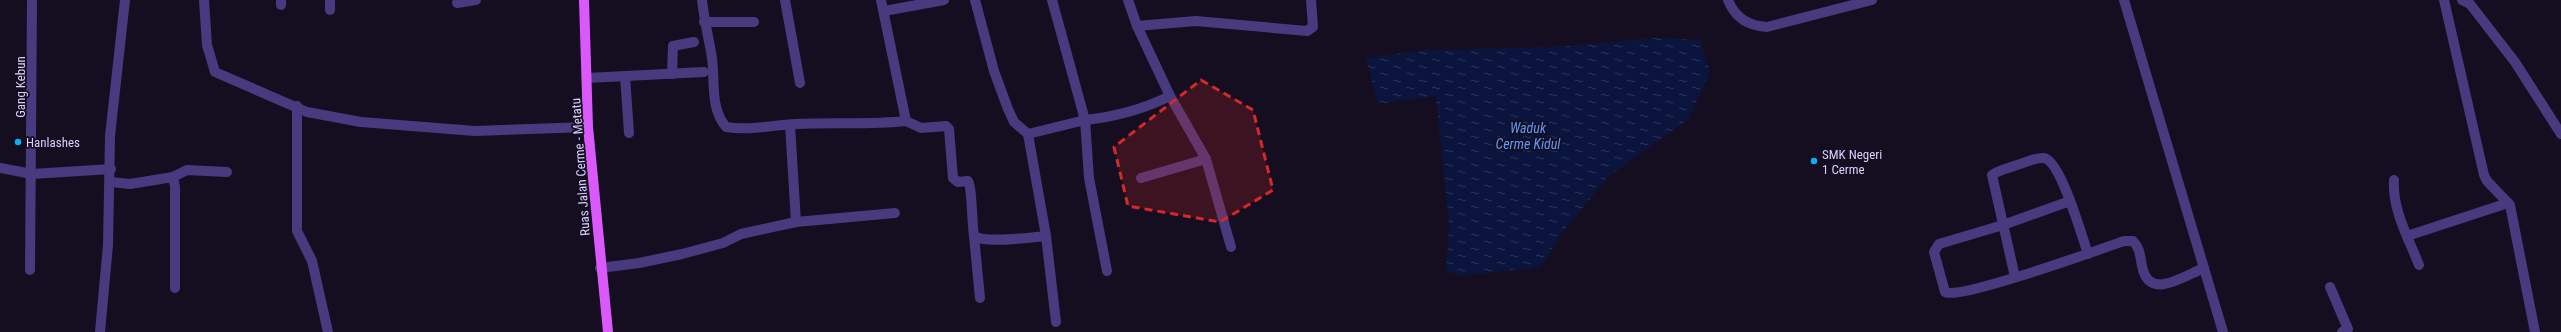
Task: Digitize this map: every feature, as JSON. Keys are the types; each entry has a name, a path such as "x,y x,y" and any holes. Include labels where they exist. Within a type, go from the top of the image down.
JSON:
{"main road":[{"name":"Ruas Jalan Cerme - Metatu","path":"584,0 588,128 600,268 608,332"}],"street":[{"name":"Gang Kebun","path":"30,270 32,174 32,0"},
{"path":"100,332 108,245 111,169 110,136 125,0"},
{"path":"204,0 207,45 215,72 323,116 361,122 448,130 506,131 588,128"},
{"path":"457,3 476,0"},
{"path":"702,0 704,22 712,58 719,120 726,127 737,129 790,125 863,125 906,121 921,128 946,126 949,129 953,178 958,182 968,181 971,187 971,211 980,298"},
{"path":"785,0 800,83"},
{"path":"882,0 906,121"},
{"path":"884,11 944,0"},
{"path":"975,0 994,71 1008,109 1014,122 1028,134 1046,236 1056,322"},
{"path":"1052,0 1085,120 1089,178 1107,272"},
{"path":"1128,0 1137,26 1170,96 1206,159 1231,247"},
{"path":"1137,26 1196,21 1307,30 1313,27 1310,0"},
{"path":"1728,0 1738,18 1755,26 1767,27 1872,0"},
{"path":"2124,0 2223,332"},
{"path":"2444,0 2484,175 2487,181 2508,203 2535,332"},
{"path":"2462,0 2470,4 2515,62 2561,134"},
{"path":"704,22 754,22"},
{"path":"672,74 673,46 694,42"},
{"path":"587,78 704,72"},
{"path":"625,76 629,133"},
{"path":"1028,134 1085,120 1102,118 1142,107 1170,96"},
{"path":"297,106 297,231 312,261 328,332"},
{"path":"790,125 796,222"},
{"path":"2015,277 1992,175 2037,159 2045,158 2053,167 2070,201 2088,254"},
{"path":"1141,178 1206,159"},
{"path":"0,168 32,174 111,169"},
{"path":"110,182 130,184 173,177 187,170 227,172"},
{"path":"173,177 175,186 175,288"},
{"path":"2394,180 2397,204 2407,236 2419,265"},
{"path":"2070,201 2003,225 1939,244 1934,252 1938,272 1945,292 1948,295 2015,277 2124,242 2133,241 2138,247 2144,276 2150,284 2158,286 2204,268"},
{"path":"2407,236 2508,203"},
{"path":"600,268 676,255 709,247 741,234 796,222 895,213"},
{"path":"974,236 978,239 999,239 1046,236"},
{"path":"2330,287 2347,331"}],"highlighted area":[{"path":"1201,80 1253,110 1273,190 1220,222 1128,206 1114,147"}],"water":[{"name":"Waduk Cerme Kidul","path":"1655,38 1700,40 1710,72 1689,119 1609,176 1562,233 1541,267 1460,276 1446,271 1449,225 1436,96 1378,104 1366,58 1425,50 1556,47"}],"place":[{"name":"Hanlashes","path":"18,142"},
{"name":"SMK Negeri 1 Cerme","path":"1814,161"}]}
